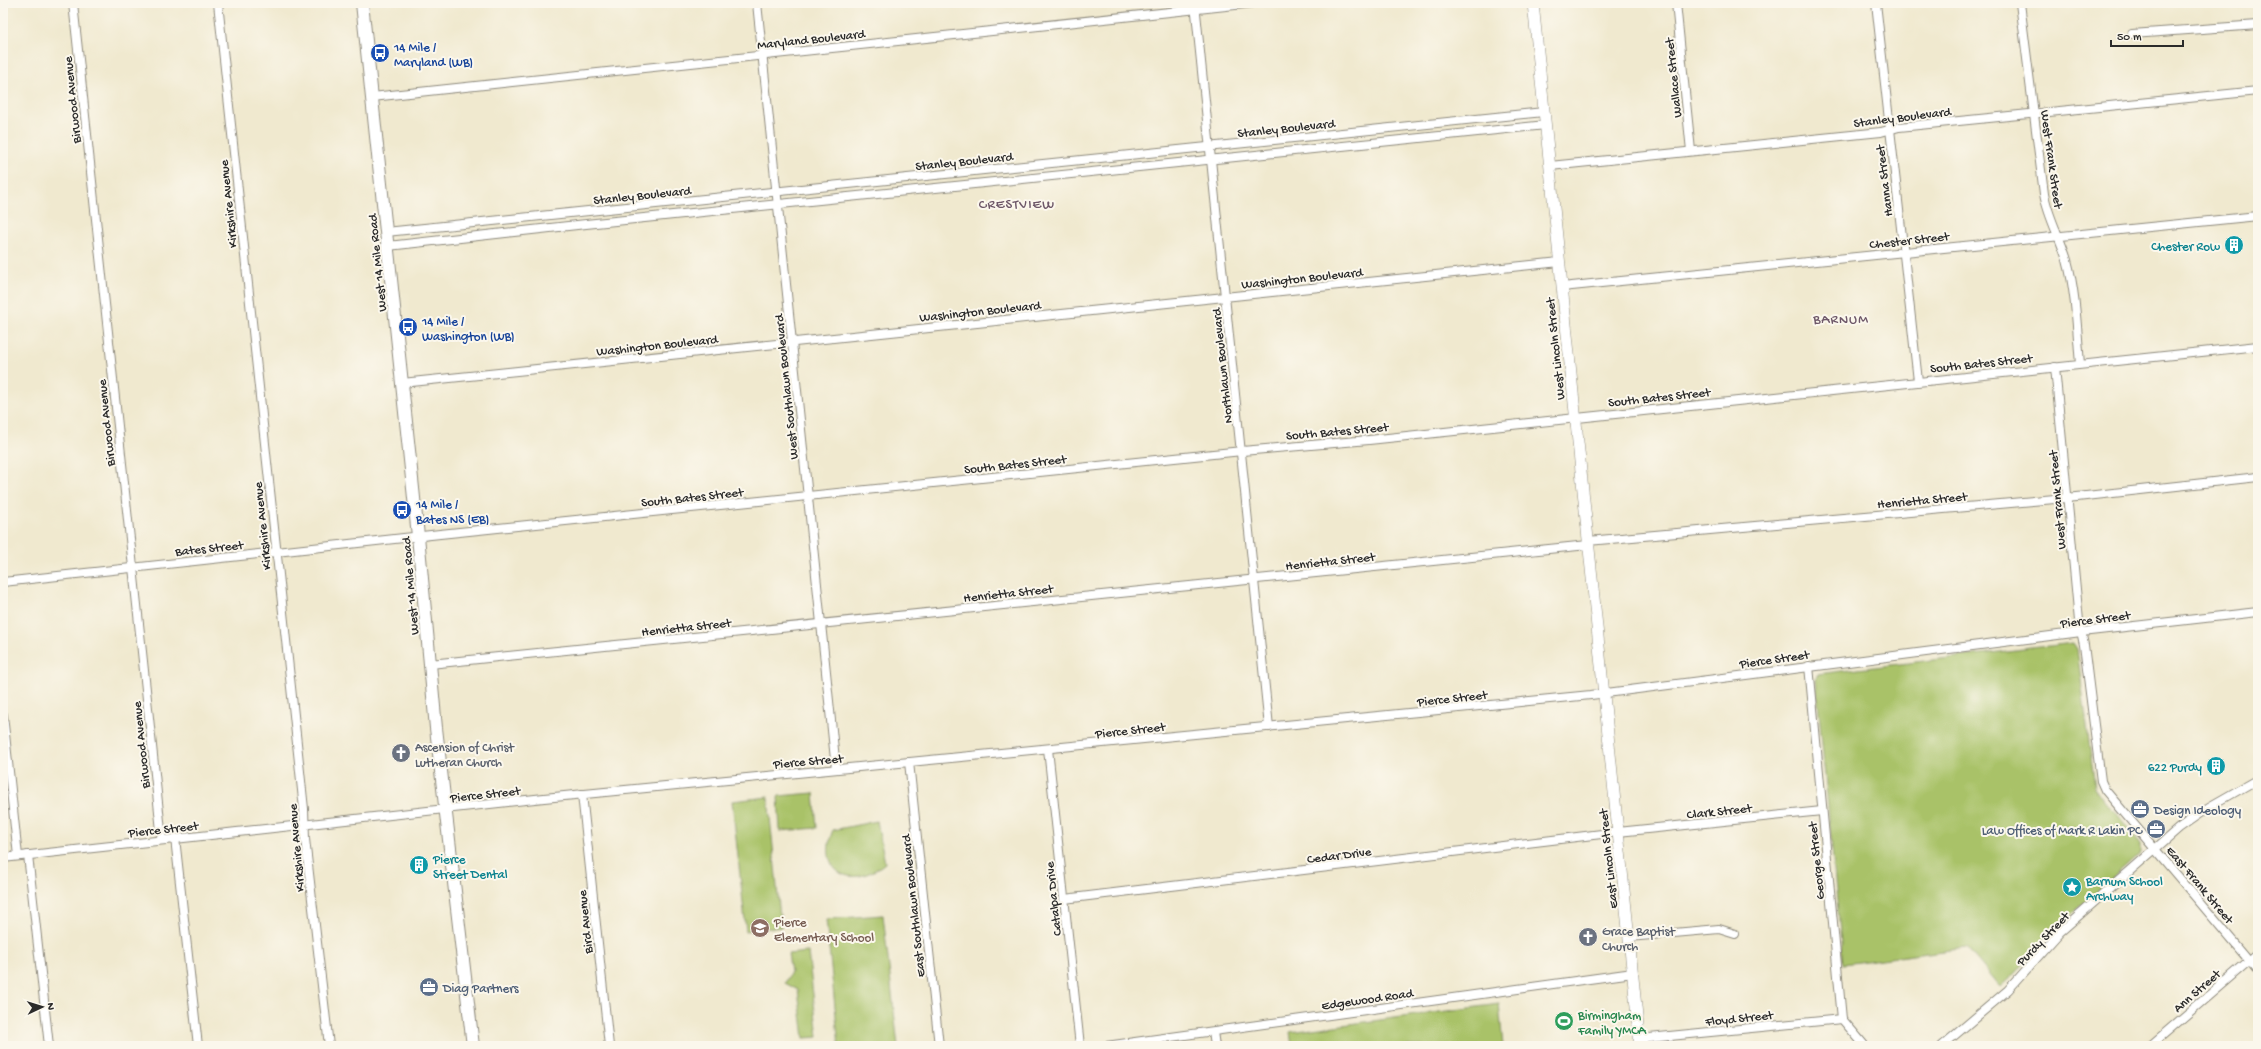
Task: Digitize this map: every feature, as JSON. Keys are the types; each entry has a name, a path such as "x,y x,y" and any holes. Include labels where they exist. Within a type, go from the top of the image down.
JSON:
{"main road":[{"name":"West 14 Mile Road","path":"362,3 445,809 473,1046"}],"street":[{"name":"Birwood Avenue","path":"73,3 162,840"},
{"name":"Kirkshire Avenue","path":"218,3 304,825 329,1046"},
{"name":"West Southlawn Boulevard","path":"757,3 836,769"},
{"name":"Maryland Boulevard","path":"372,97 1196,6 1254,3"},
{"name":"West Lincoln Street","path":"1533,3 1604,693"},
{"name":"Wallace Street","path":"1676,3 1691,151"},
{"name":"Hanna Street","path":"1876,3 1918,381"},
{"name":"West Frank Street","path":"2020,3 2046,205 2070,272 2080,364"},
{"name":"Northlawn Boulevard","path":"1196,6 1269,727"},
{"path":"2132,34 2258,25"},
{"name":"Stanley Boulevard","path":"1550,166 2258,91"},
{"name":"Stanley Boulevard","path":"386,232 1544,112"},
{"name":"Stanley Boulevard","path":"388,246 586,224 1546,125"},
{"path":"1360,131 1362,144"},
{"path":"1000,169 1002,182"},
{"path":"585,212 586,224"},
{"name":"Chester Street","path":"1562,287 2258,216"},
{"name":"Washington Boulevard","path":"402,383 1560,262"},
{"name":"South Bates Street","path":"418,536 1242,451 1369,440 1575,416 2258,346"},
{"name":"West Frank Street","path":"2055,366 2081,632"},
{"name":"Henrietta Street","path":"430,664 1588,543 2067,498 2258,478"},
{"name":"Bates Street","path":"3,582 418,536"},
{"name":"Pierce Street","path":"3,858 582,794 1604,693 2081,632 2258,612"},
{"name":"East Frank Street","path":"2081,632 2101,781 2105,790 2258,971"},
{"name":"George Street","path":"1809,666 1842,1019"},
{"name":"East Lincoln Street","path":"1604,693 1639,1043"},
{"path":"3,715 18,856"},
{"name":"Catalpa Drive","path":"1048,749 1080,1046"},
{"name":"East Southlawn Boulevard","path":"909,762 939,1046"},
{"name":"Purdy Street","path":"1942,1046 2018,980 2060,932 2190,819 2258,779"},
{"name":"Bird Avenue","path":"582,794 609,1046"},
{"name":"Clark Street","path":"1618,832 1822,811"},
{"name":"Cedar Drive","path":"1064,899 1618,832"},
{"path":"175,838 198,1046"},
{"path":"28,855 49,1046"},
{"path":"1628,937 1719,929 1736,934"},
{"name":"Ann Street","path":"2150,1046 2258,953"},
{"name":"Edgewood Road","path":"1106,1046 1632,973"},
{"path":"1842,1019 1865,1046"},
{"name":"Floyd Street","path":"1639,1043 1842,1019"},
{"path":"1213,1032 1215,1046"}],"green space":[{"path":"2073,643 2077,649 2095,788 2141,845 2141,853 2042,941 2016,972 2000,987 1967,948 1843,964 1816,681 1817,674"},
{"path":"814,793 817,828 780,831 778,796"},
{"path":"768,797 781,927 746,931 732,801"},
{"path":"877,821 885,863 872,872 860,876 849,876 840,873 833,866 829,857 829,844 833,830"},
{"path":"883,915 898,1046 839,1046 826,919"},
{"path":"808,952 818,1037 804,1038 798,990 785,983 791,972 788,954"},
{"path":"1499,1004 1503,1046 1292,1046 1290,1032"}],"place":[{"name":"14 Mile / Maryland (WB)","path":"380,53"},
{"name":"Chester Row","path":"2234,245"},
{"name":"14 Mile / Washington (WB)","path":"408,327"},
{"name":"14 Mile / Bates NS (EB)","path":"402,510"},
{"name":"Ascension of Christ Lutheran Church","path":"401,753"},
{"name":"622 Purdy","path":"2216,766"},
{"name":"Design Ideology","path":"2140,809"},
{"name":"Law Offices of Mark R Lakin PC","path":"2156,829"},
{"name":"Pierce Street Dental","path":"419,865"},
{"name":"Barnum School Archway","path":"2072,887"},
{"name":"Pierce Elementary School","path":"760,928"},
{"name":"Grace Baptist Church","path":"1588,937"},
{"name":"Diag Partners","path":"429,987"},
{"name":"Birmingham Family YMCA","path":"1564,1021"}],"district":[{"name":"CRESTVIEW","path":"1017,203"},
{"name":"BARNUM","path":"1841,318"}]}
